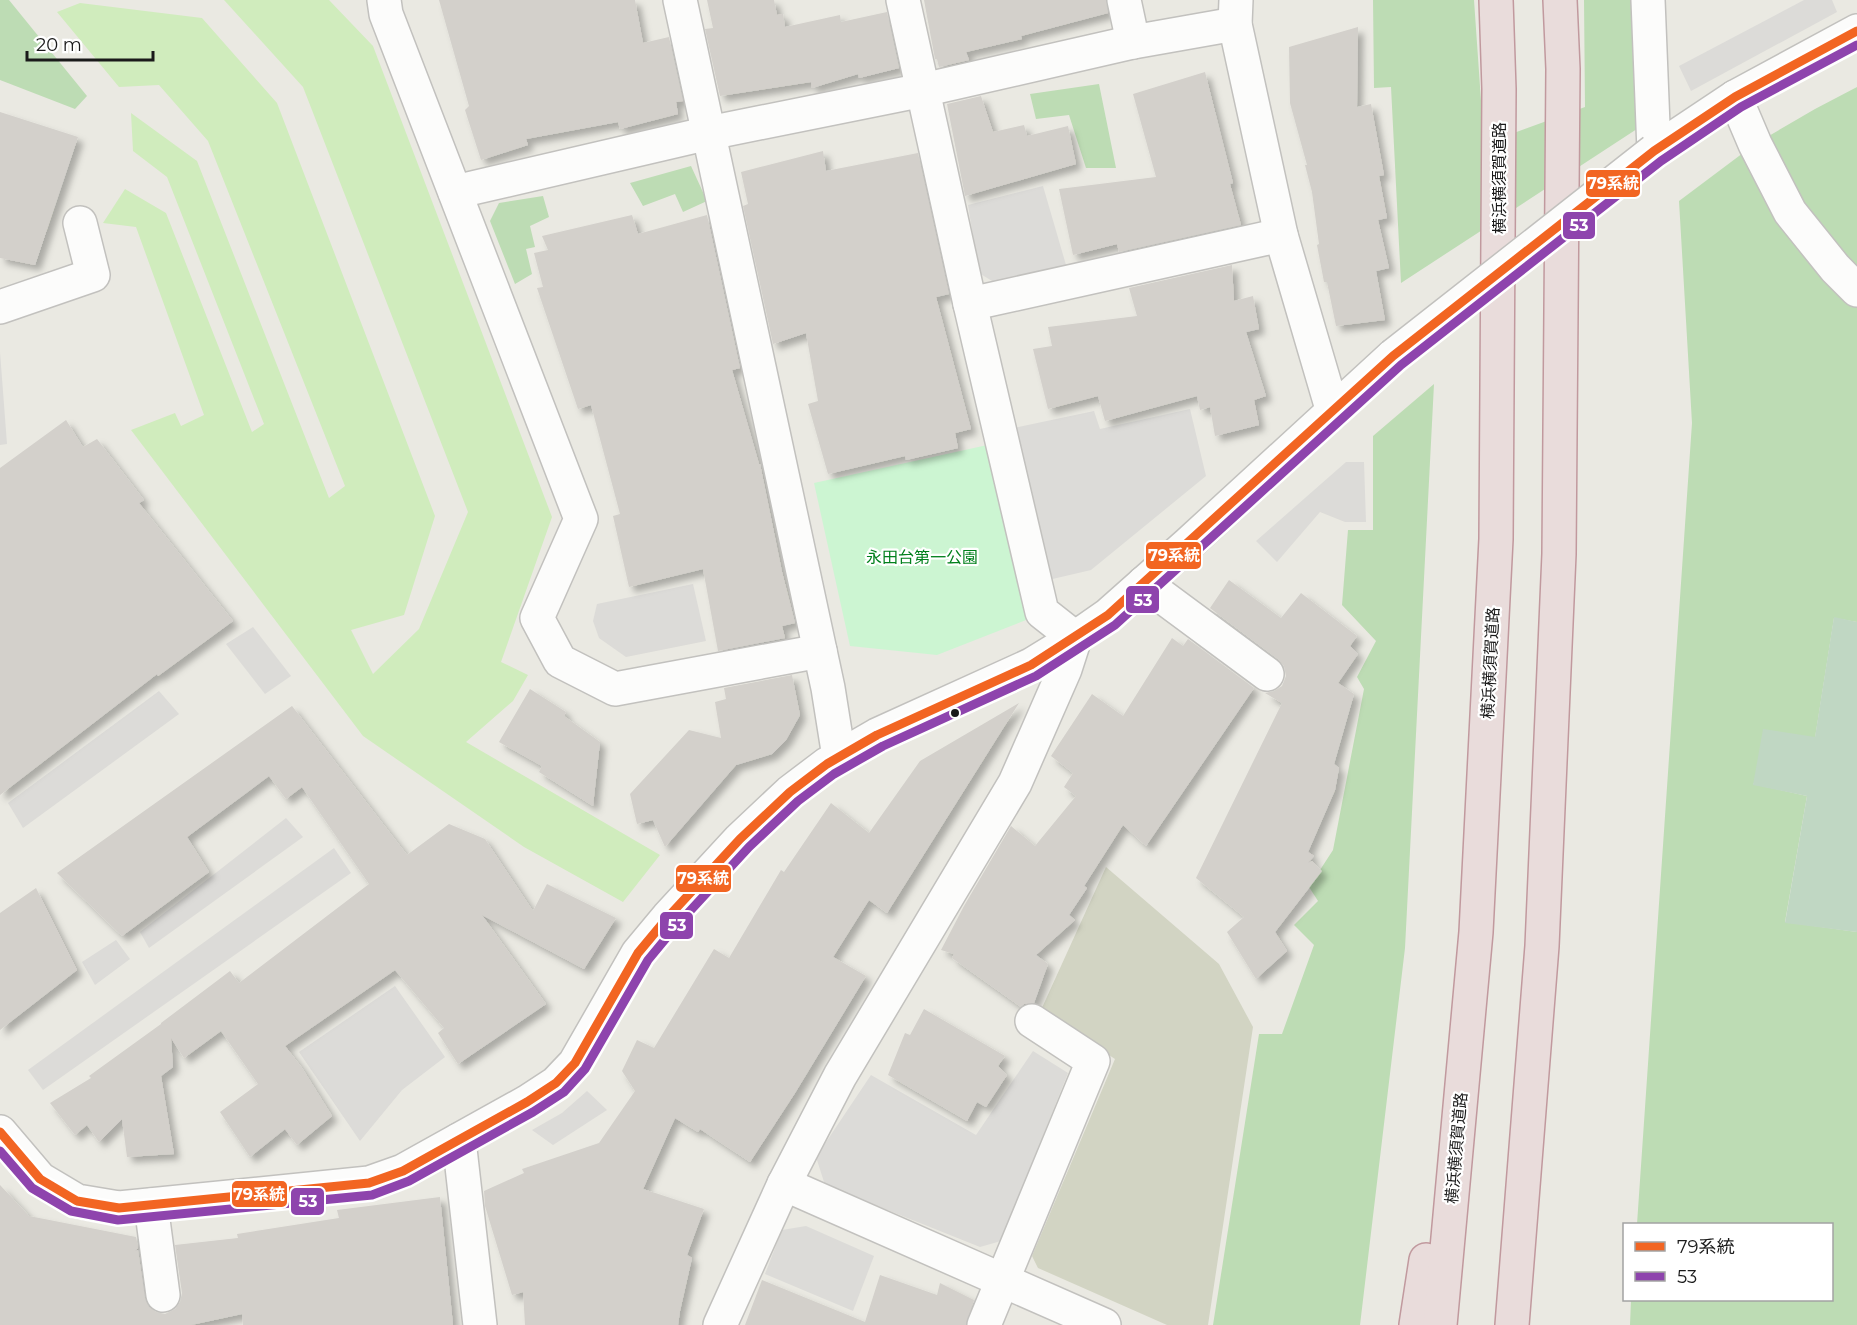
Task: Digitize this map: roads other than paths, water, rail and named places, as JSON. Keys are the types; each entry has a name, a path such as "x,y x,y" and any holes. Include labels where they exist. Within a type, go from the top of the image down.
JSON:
{"highway":[{"name":"横浜横須賀道路","path":"1440,1325 1476,932 1496,539 1499,89 1496,0"},
{"path":"1531,1325 1542,946 1559,554 1563,81 1560,0"},
{"path":"1416,1325 1476,932"},
{"path":"1512,1325 1542,946"}],"street":[{"path":"384,0 386,14 581,519 537,618 560,661 615,689 820,651"},
{"path":"680,0 828,688 839,757"},
{"path":"903,0 970,304 1042,612 1075,638"},
{"path":"1124,0 1133,42"},
{"path":"1648,0 1654,151"},
{"path":"455,192 709,133 923,90 1133,42 1235,12 1281,235 1333,412"},
{"path":"0,1132 40,1179 77,1201 119,1208 369,1183 403,1171 556,1083 575,1063 638,953 668,916 740,839 790,792 839,757 877,735 1030,665 1108,615 1394,356 1654,151 1735,97 1857,31"},
{"path":"1735,97 1755,144 1790,212 1835,268 1857,290"},
{"path":"0,307 93,275 80,223"},
{"path":"970,304 1281,235"},
{"path":"1144,583 1267,674"},
{"path":"720,1325 783,1184 840,1076 1016,783 1065,669 1075,638"},
{"path":"984,1325 1093,1061 1032,1021"},
{"path":"459,1140 480,1325"},
{"path":"783,1184 1104,1325"},
{"path":"151,1205 163,1296"}],"park label":[{"name":"永田台第一公園","path":"922,557"}]}
